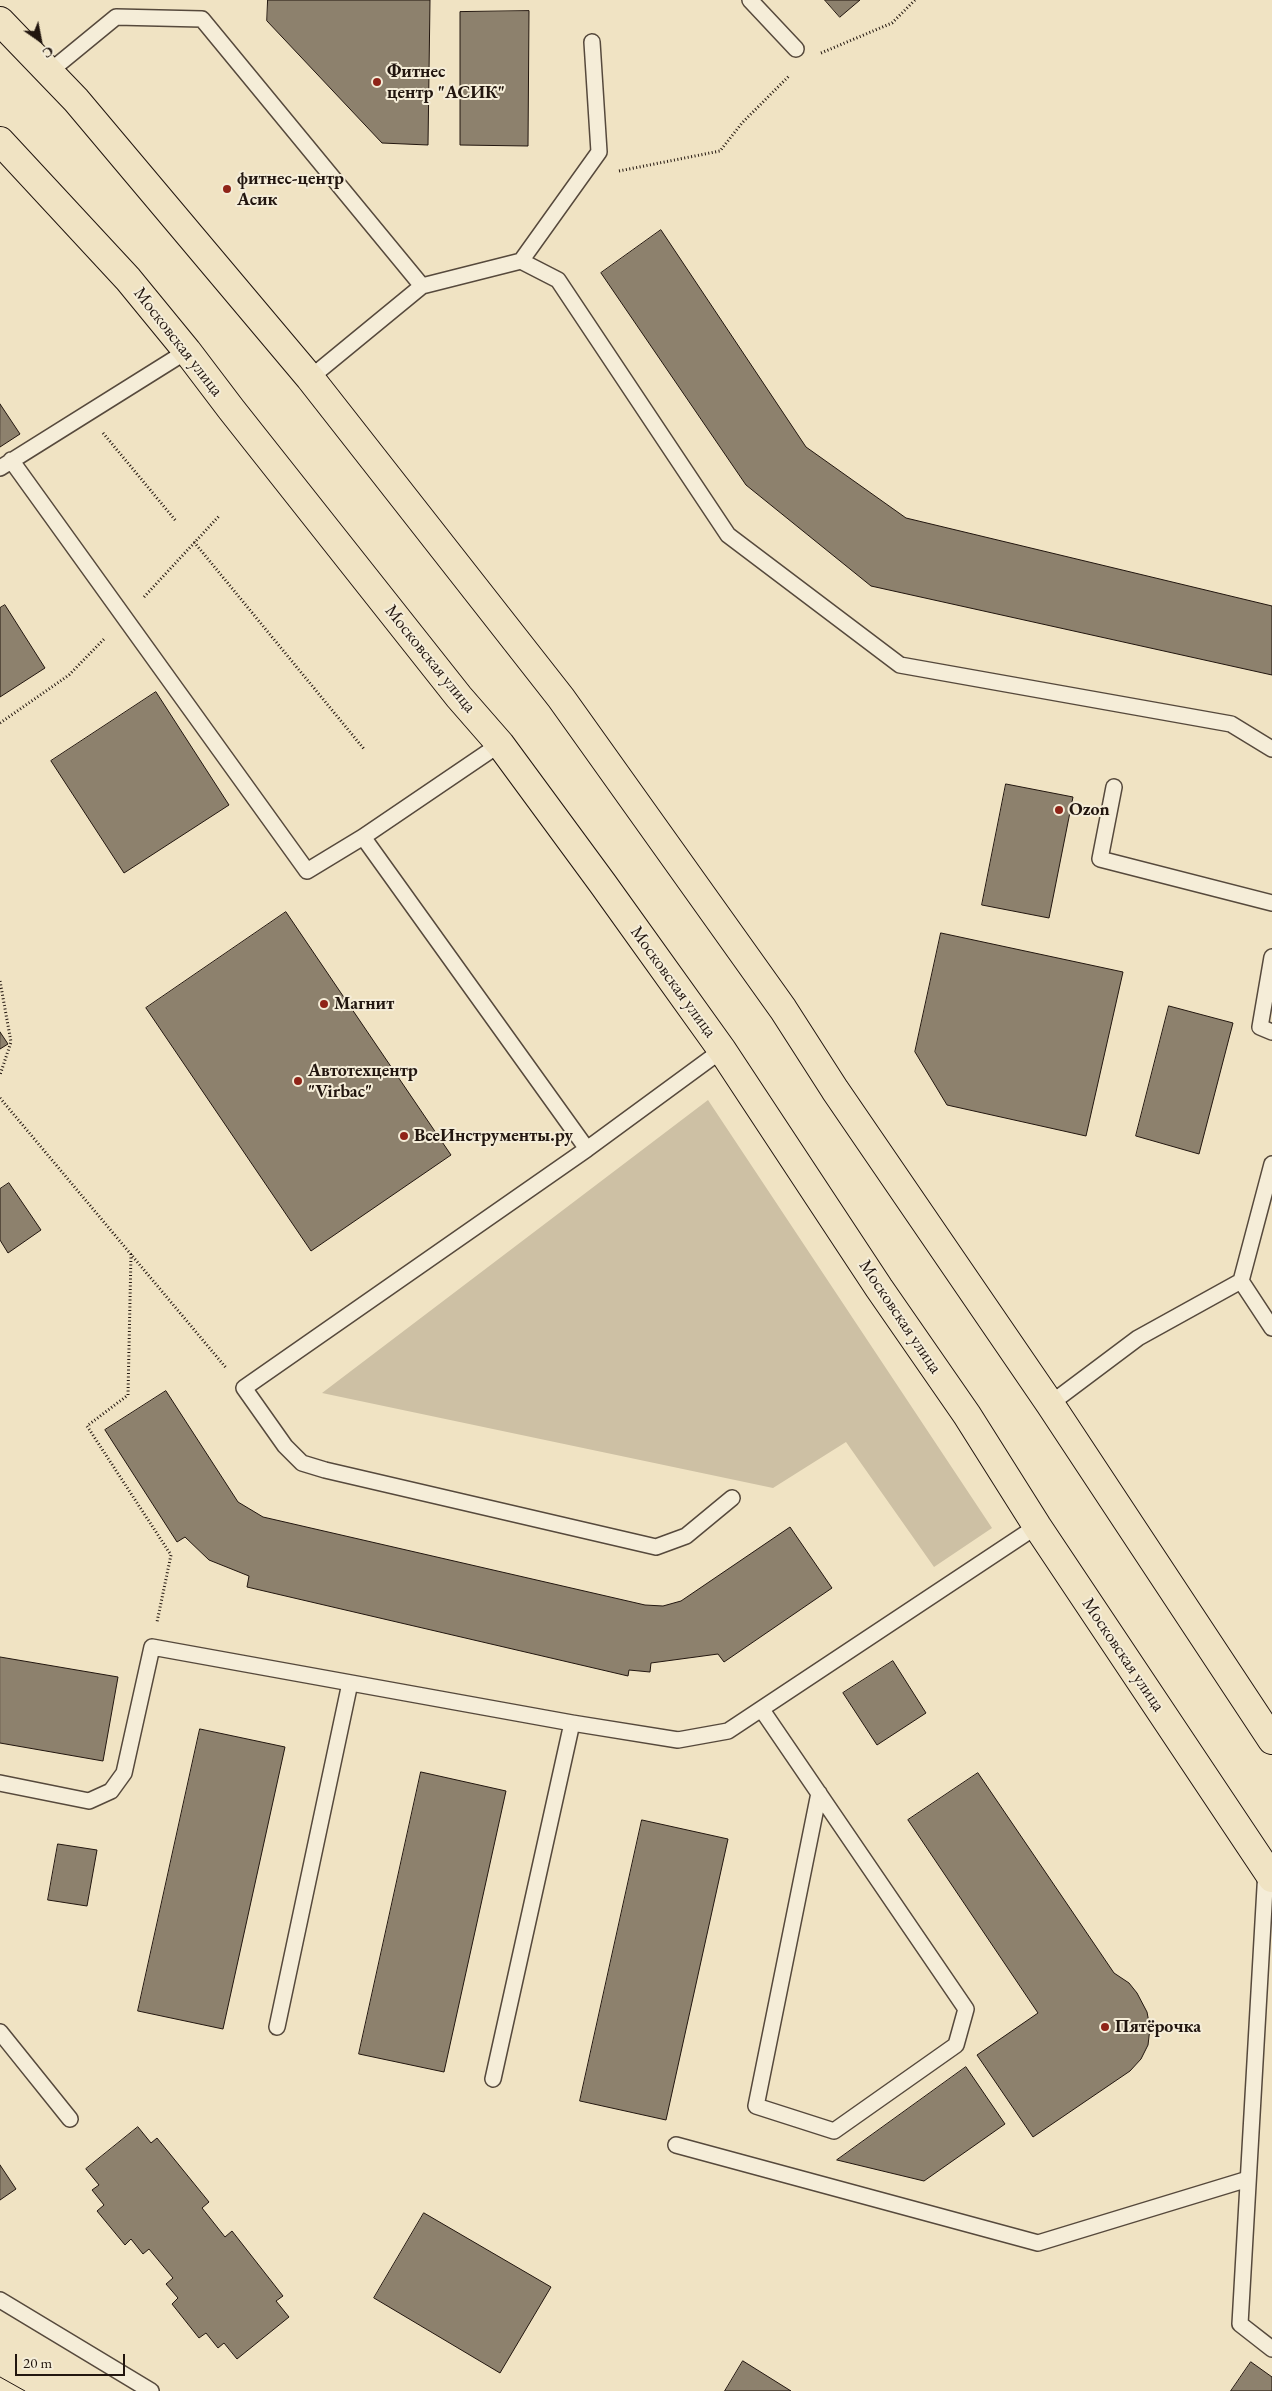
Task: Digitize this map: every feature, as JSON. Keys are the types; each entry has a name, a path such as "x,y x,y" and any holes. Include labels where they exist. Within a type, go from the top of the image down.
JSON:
{"highway":[{"path":"0,21 76,100 310,378 561,698 783,1009 840,1098 1050,1404 1272,1740"},
{"name":"Московская улица","path":"0,141 128,279 187,351 231,410 459,697 500,744 722,1050 879,1288 967,1415 1037,1526 1269,1874"}],"lane":[{"path":"750,0 796,49"},
{"path":"49,72 116,17 202,19 422,286"},
{"path":"310,378 422,286 521,261 599,152 592,42"},
{"path":"521,261 558,280 728,535 900,665 1231,724 1272,749"},
{"path":"187,351 6,464 307,871 363,837 500,744"},
{"path":"1114,787 1100,859 1272,903"},
{"path":"363,837 587,1149"},
{"path":"1272,957 1260,1027 1272,1032"},
{"path":"722,1050 587,1149 244,1388 285,1446 302,1463 325,1470 656,1547 686,1536 732,1498"},
{"path":"1050,1404 1138,1338 1241,1281 1272,1164"},
{"path":"1241,1281 1272,1328"},
{"path":"0,1783 89,1801 111,1791 124,1773 152,1648 572,1723 678,1740 728,1731 1037,1526"},
{"path":"277,2027 350,1683"},
{"path":"762,1710 819,1793 966,2009 956,2045 834,2131 756,2106 819,1793"},
{"path":"493,2079 572,1723"},
{"path":"1269,1874 1240,2324 1272,2349"},
{"path":"0,2032 70,2119"},
{"path":"676,2145 1038,2243 1248,2179"},
{"path":"0,2300 151,2391"}],"path":[{"path":"813,57 892,23 915,0"},
{"path":"580,178 720,151 742,123 790,74"},
{"path":"87,414 176,521"},
{"path":"194,542 364,749"},
{"path":"0,981 11,1042 0,1075"},
{"path":"0,1098 244,1388"},
{"path":"131,1254 128,1395 87,1426 171,1554 152,1648"}],"shaded area":[{"path":"708,1100 992,1528 934,1567 846,1442 773,1488 322,1393"}],"building":[{"name":"Фитнес центр \"АСИК\"","path":"268,0 430,0 428,145 382,143 267,21"},
{"path":"825,0 860,0 840,17"},
{"path":"529,11 528,146 460,145 460,12"},
{"path":"661,230 806,447 906,518 1272,606 1272,675 871,586 746,485 601,273"},
{"path":"0,404 20,434 0,447"},
{"path":"5,605 45,668 0,697 0,608"},
{"path":"156,692 229,805 124,873 51,761"},
{"path":"1006,784 1073,797 1049,918 982,905"},
{"name":"Автотехцентр \"Virbac\"","path":"286,912 451,1155 311,1251 146,1008"},
{"path":"941,933 1123,972 1086,1136 947,1105 915,1052"},
{"path":"1169,1006 1233,1023 1199,1154 1136,1136"},
{"path":"0,1032 8,1044 0,1049"},
{"path":"9,1183 41,1230 8,1253 0,1240 0,1189"},
{"path":"166,1391 238,1502 263,1517 645,1605 663,1606 681,1601 790,1527 832,1588 724,1662 718,1654 651,1663 650,1672 629,1670 628,1676 247,1587 249,1576 209,1560 185,1537 177,1542 105,1430"},
{"path":"0,1657 118,1677 103,1761 0,1743"},
{"path":"893,1661 926,1713 877,1745 843,1693"},
{"path":"200,1729 285,1747 223,2029 138,2011"},
{"path":"421,1772 506,1791 444,2072 359,2054"},
{"path":"978,1773 1114,1973 1129,1983 1137,1993 1147,2012 1150,2028 1148,2045 1141,2059 1130,2071 1033,2137 977,2055 1038,2013 908,1820"},
{"path":"642,1820 728,1839 666,2120 580,2101"},
{"path":"58,1844 97,1850 87,1906 48,1900"},
{"path":"966,2067 1005,2124 924,2181 837,2160"},
{"path":"138,2127 151,2143 157,2138 209,2202 202,2208 225,2237 232,2231 283,2296 276,2301 289,2317 237,2359 224,2343 218,2348 206,2333 199,2338 172,2304 178,2298 166,2284 173,2278 149,2249 143,2254 131,2239 125,2245 97,2211 104,2205 92,2190 99,2185 86,2169"},
{"path":"0,2165 16,2189 0,2200"},
{"path":"424,2213 551,2287 500,2373 374,2298"},
{"path":"743,2361 791,2391 725,2391"},
{"path":"1251,2362 1272,2377 1272,2391 1231,2391"}],"tram line":[{"path":"0,2377 25,2391"}],"place":[{"name":"Фитнес центр \"АСИК\"","path":"377,82"},
{"name":"фитнес-центр Асик","path":"227,189"},
{"name":"Ozon","path":"1059,810"},
{"name":"Магнит","path":"324,1004"},
{"name":"Автотехцентр \"Virbac\"","path":"298,1081"},
{"name":"ВсеИнструменты.ру","path":"404,1136"},
{"name":"Пятёрочка","path":"1105,2027"}]}
